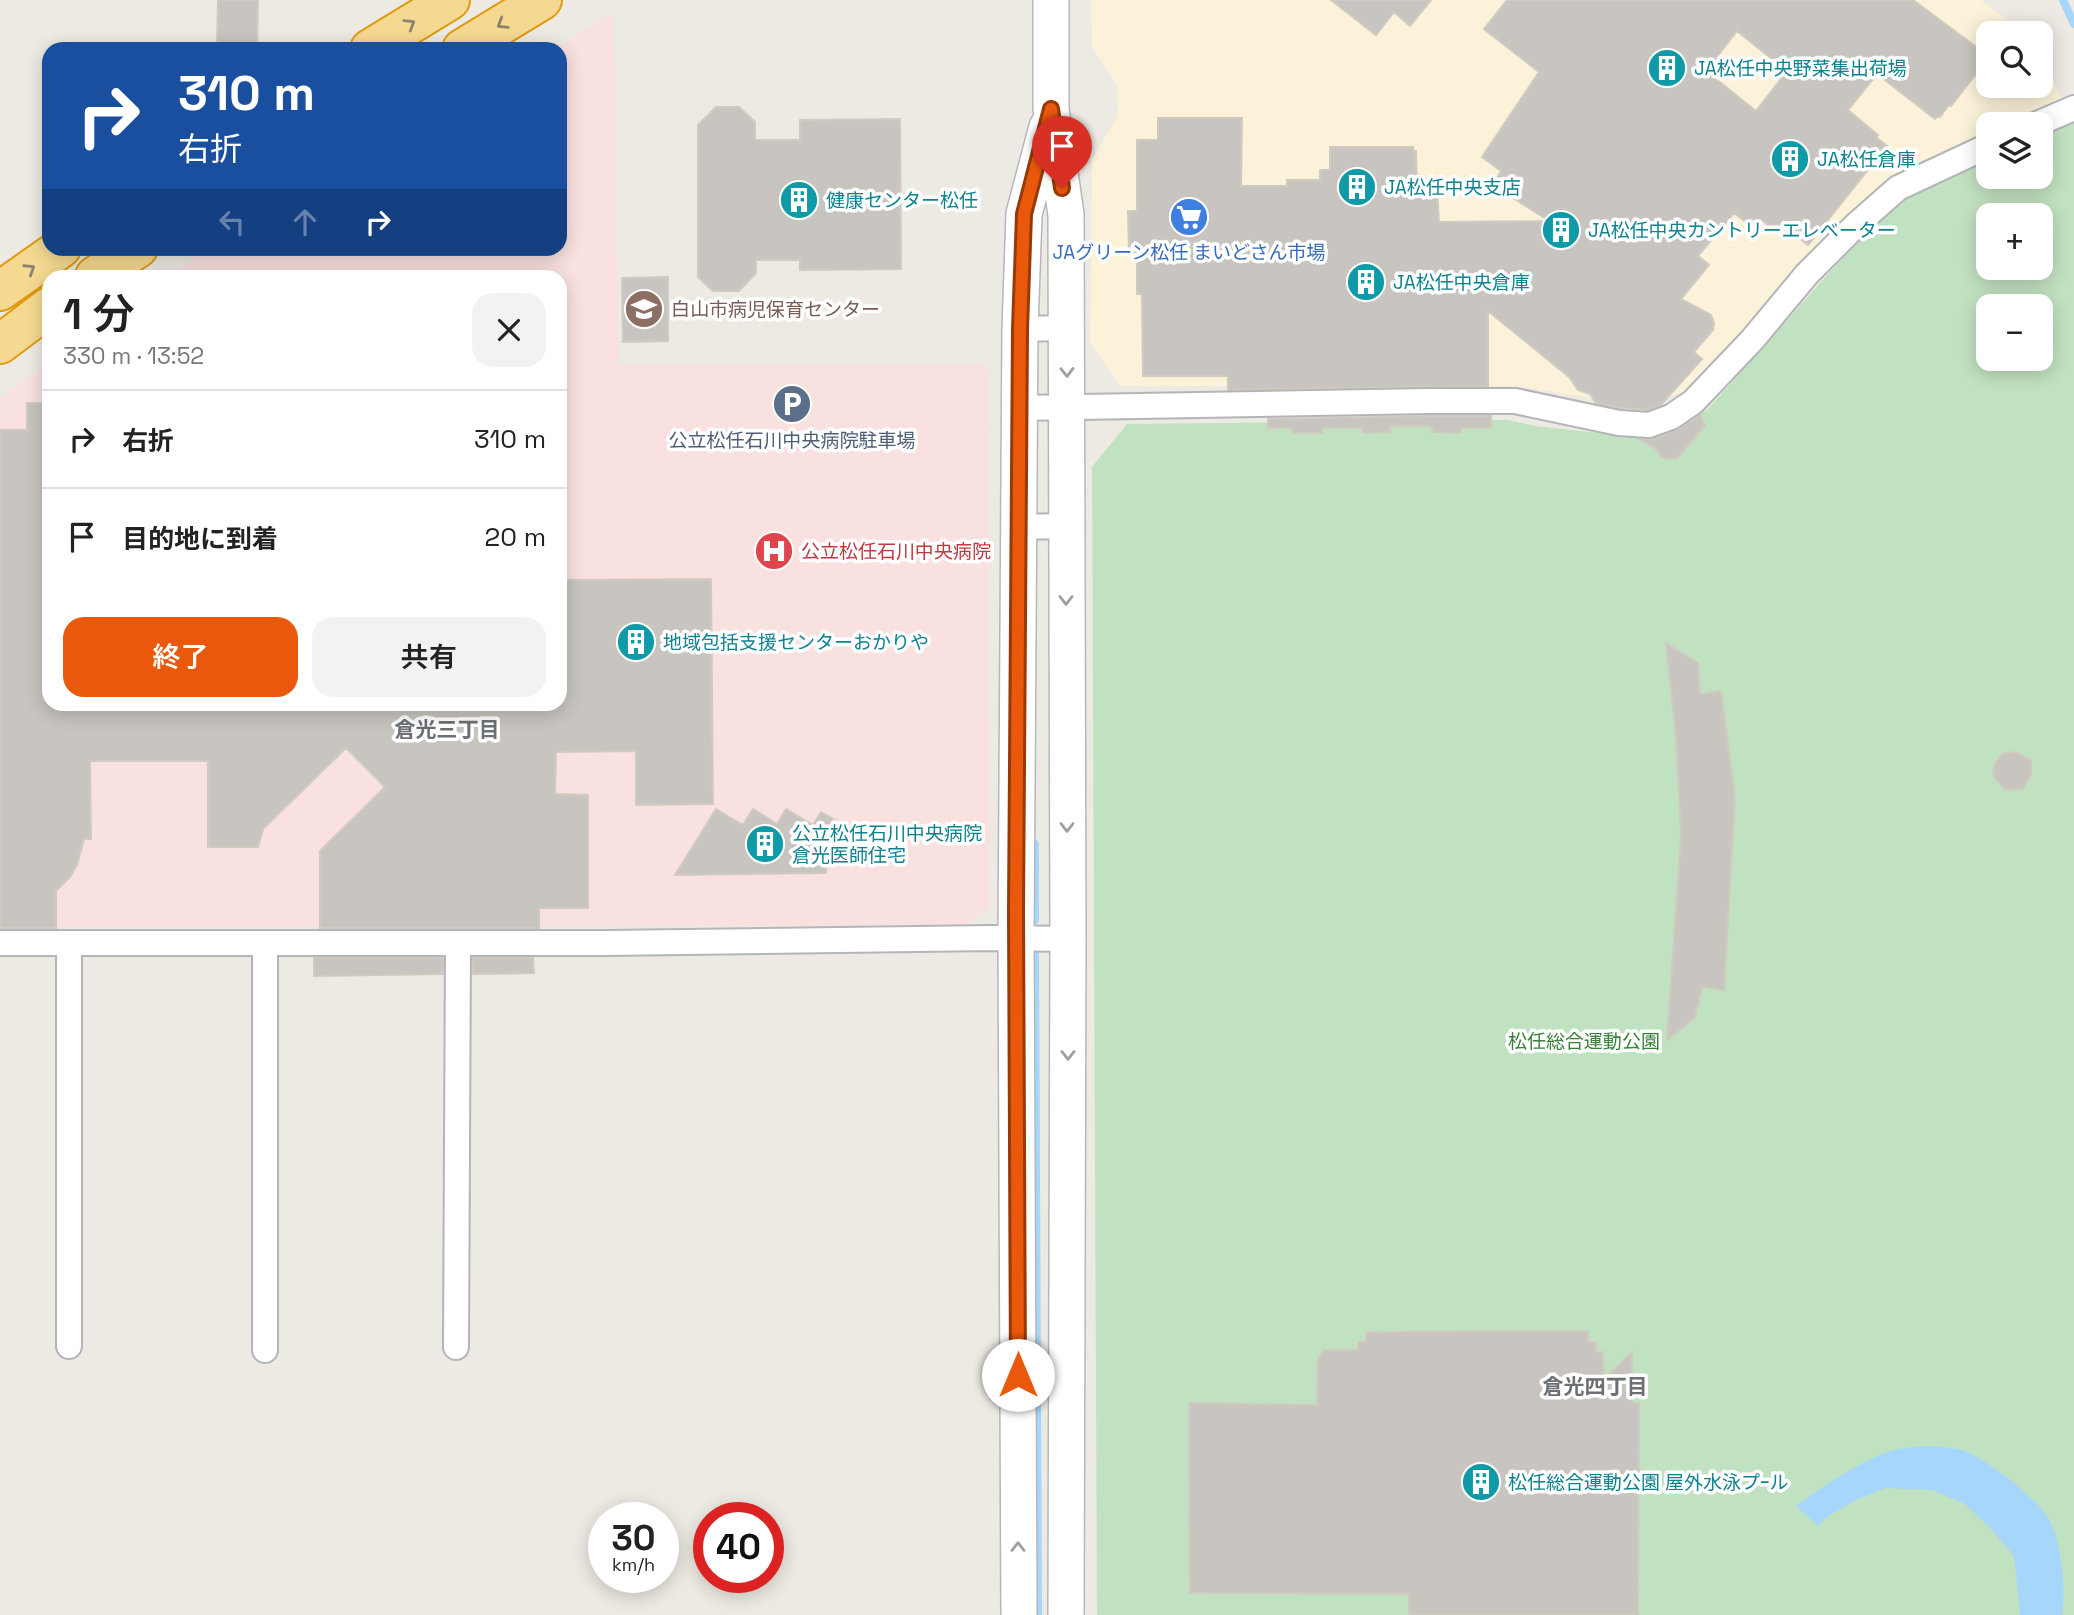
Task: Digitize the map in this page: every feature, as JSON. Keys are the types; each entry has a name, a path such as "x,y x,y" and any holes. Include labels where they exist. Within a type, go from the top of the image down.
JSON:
{"highway":[{"path":"381,42 450,0"},
{"path":"473,42 542,0"},
{"path":"0,291 50,256"},
{"path":"104,270 126,256"},
{"path":"0,344 42,312"}],"street":[{"path":"1051,0 1051,109 1066,215 1068,408 1066,1615"},
{"path":"2053,117 2074,108"},
{"path":"1019,1615 1016,938 1020,329 1024,214 1051,109"},
{"path":"1020,408 1515,401 1619,423 1649,425 1671,417 1693,402 1752,340 1807,274 1898,188 1976,152"},
{"path":"1020,329 1066,328"},
{"path":"1017,527 1066,526"},
{"path":"0,943 1068,939"},
{"path":"69,943 69,1346"},
{"path":"265,943 265,1350"},
{"path":"456,1348 458,943"}],"shaded area":[{"path":"1091,0 1981,0 2007,20 1976,21 1976,98 2053,98 2053,82 2062,99 2033,112 1976,112 1976,139 1888,180 1690,390 1640,406 1516,386 1121,386 1090,343 1092,159 1118,116 1117,85 1092,47"},
{"name":"公立松任石川中央病院","path":"613,13 619,365 988,365 989,907 966,925 0,927 0,398 42,368 42,711 567,711 567,270 177,270 197,256 567,256 565,42"}],"green space":[{"name":"松任総合運動公園","path":"2074,122 2074,1615 1097,1615 1092,467 1127,424 1507,420 1535,426 1655,439 1707,410 1878,218 1909,194 1976,164 1976,189 2053,189 2053,131"}],"water":[{"path":"1928,1446 1961,1450 1982,1460 2022,1490 2043,1511 2049,1519 2060,1553 2063,1580 2062,1615 2020,1615 2014,1556 1965,1504 1932,1490 1885,1488 1856,1500 1827,1517 1818,1526 1796,1506 1841,1475 1877,1456 1899,1449"}],"building":[{"path":"218,0 258,0 257,42 217,42"},
{"path":"1331,0 1431,0 1410,26 1394,12 1376,35"},
{"path":"1507,0 1913,0 1976,47 1976,74 1951,106 1935,119 1877,74 1848,110 1887,146 1808,245 1781,223 1775,231 1762,220 1756,228 1734,213 1698,256 1709,265 1681,299 1711,315 1714,323 1713,330 1694,352 1702,359 1661,405 1647,410 1596,403 1590,394 1578,390 1569,377 1488,311 1488,386 1228,390 1228,376 1143,376 1142,294 1137,294 1137,252 1129,252 1128,211 1137,211 1137,140 1158,140 1158,118 1242,118 1241,186 1287,186 1287,180 1320,180 1320,170 1330,170 1330,147 1413,147 1413,151 1416,151 1417,189 1437,189 1439,222 1549,221 1493,185 1501,171 1482,157 1539,72 1484,29","holes":["1737,31 1787,71 1756,111 1706,71"]},
{"name":"健康センター松任","path":"716,107 739,107 755,122 755,140 800,140 800,120 900,119 901,269 800,270 800,260 756,260 756,273 739,291 713,291 698,277 698,125"},
{"name":"白山市病児保育センター","path":"668,277 668,341 623,342 622,278"},
{"path":"27,403 42,403 42,711 567,711 567,580 711,579 713,804 636,805 636,751 556,752 555,794 588,795 588,908 539,908 539,928 320,928 320,851 385,787 346,748 263,829 258,847 208,847 208,761 90,761 91,839 84,839 77,865 56,891 56,928 0,928 0,430 27,430"},
{"path":"1700,415 1705,426 1677,458 1661,457 1656,449 1639,439 1654,439 1676,431"},
{"path":"1491,416 1491,428 1461,428 1461,433 1432,432 1432,426 1390,426 1390,432 1363,433 1362,428 1323,428 1322,433 1292,433 1292,428 1268,428 1268,419"},
{"path":"1666,643 1698,663 1700,694 1721,691 1735,798 1724,990 1702,987 1695,1018 1667,1040 1681,834 1676,738"},
{"path":"2015,752 2031,760 2031,775 2023,789 2005,790 1993,775 1994,765 2002,754"},
{"name":"公立松任石川中央病院 倉光医師住宅","path":"716,809 743,825 753,809 777,824 786,809 813,825 821,812 847,827 826,861 826,873 675,875"},
{"path":"314,958 443,958 443,974 314,976"},
{"path":"473,958 533,958 534,973 473,974"},
{"name":"松任総合運動公園 屋外水泳プｰル","path":"1588,1331 1588,1342 1596,1342 1596,1352 1603,1352 1604,1379 1632,1352 1632,1403 1639,1403 1638,1615 1409,1615 1409,1594 1190,1593 1189,1403 1317,1405 1318,1358 1324,1350 1358,1350 1358,1342 1366,1342 1366,1332"}],"waterway":[{"path":"2063,0 2074,24"},
{"path":"1035,844 1035,920"},
{"path":"1035,949 1038,1615"}],"place":[{"name":"JA松任中央野菜集出荷場","path":"1667,68"},
{"name":"JA松任倉庫","path":"1790,159"},
{"name":"JA松任中央支店","path":"1357,187"},
{"name":"健康センター松任","path":"799,200"},
{"name":"JAグリーン松任 まいどさん市場","path":"1189,217"},
{"name":"JA松任中央カントリーエレベーター","path":"1561,230"},
{"name":"JA松任中央倉庫","path":"1366,282"},
{"name":"白山市病児保育センター","path":"644,309"},
{"name":"公立松任石川中央病院駐車場","path":"792,404"},
{"name":"公立松任石川中央病院","path":"774,551"},
{"name":"地域包括支援センターおかりや","path":"636,642"},
{"name":"公立松任石川中央病院 倉光医師住宅","path":"765,844"},
{"name":"松任総合運動公園 屋外水泳プｰル","path":"1481,1482"}],"district":[{"name":"倉光三丁目","path":"447,729"},
{"name":"倉光四丁目","path":"1595,1386"}],"route":[{"path":"1018,1375 1016,910 1020,329 1024,214 1051,109 1062,188"}]}
